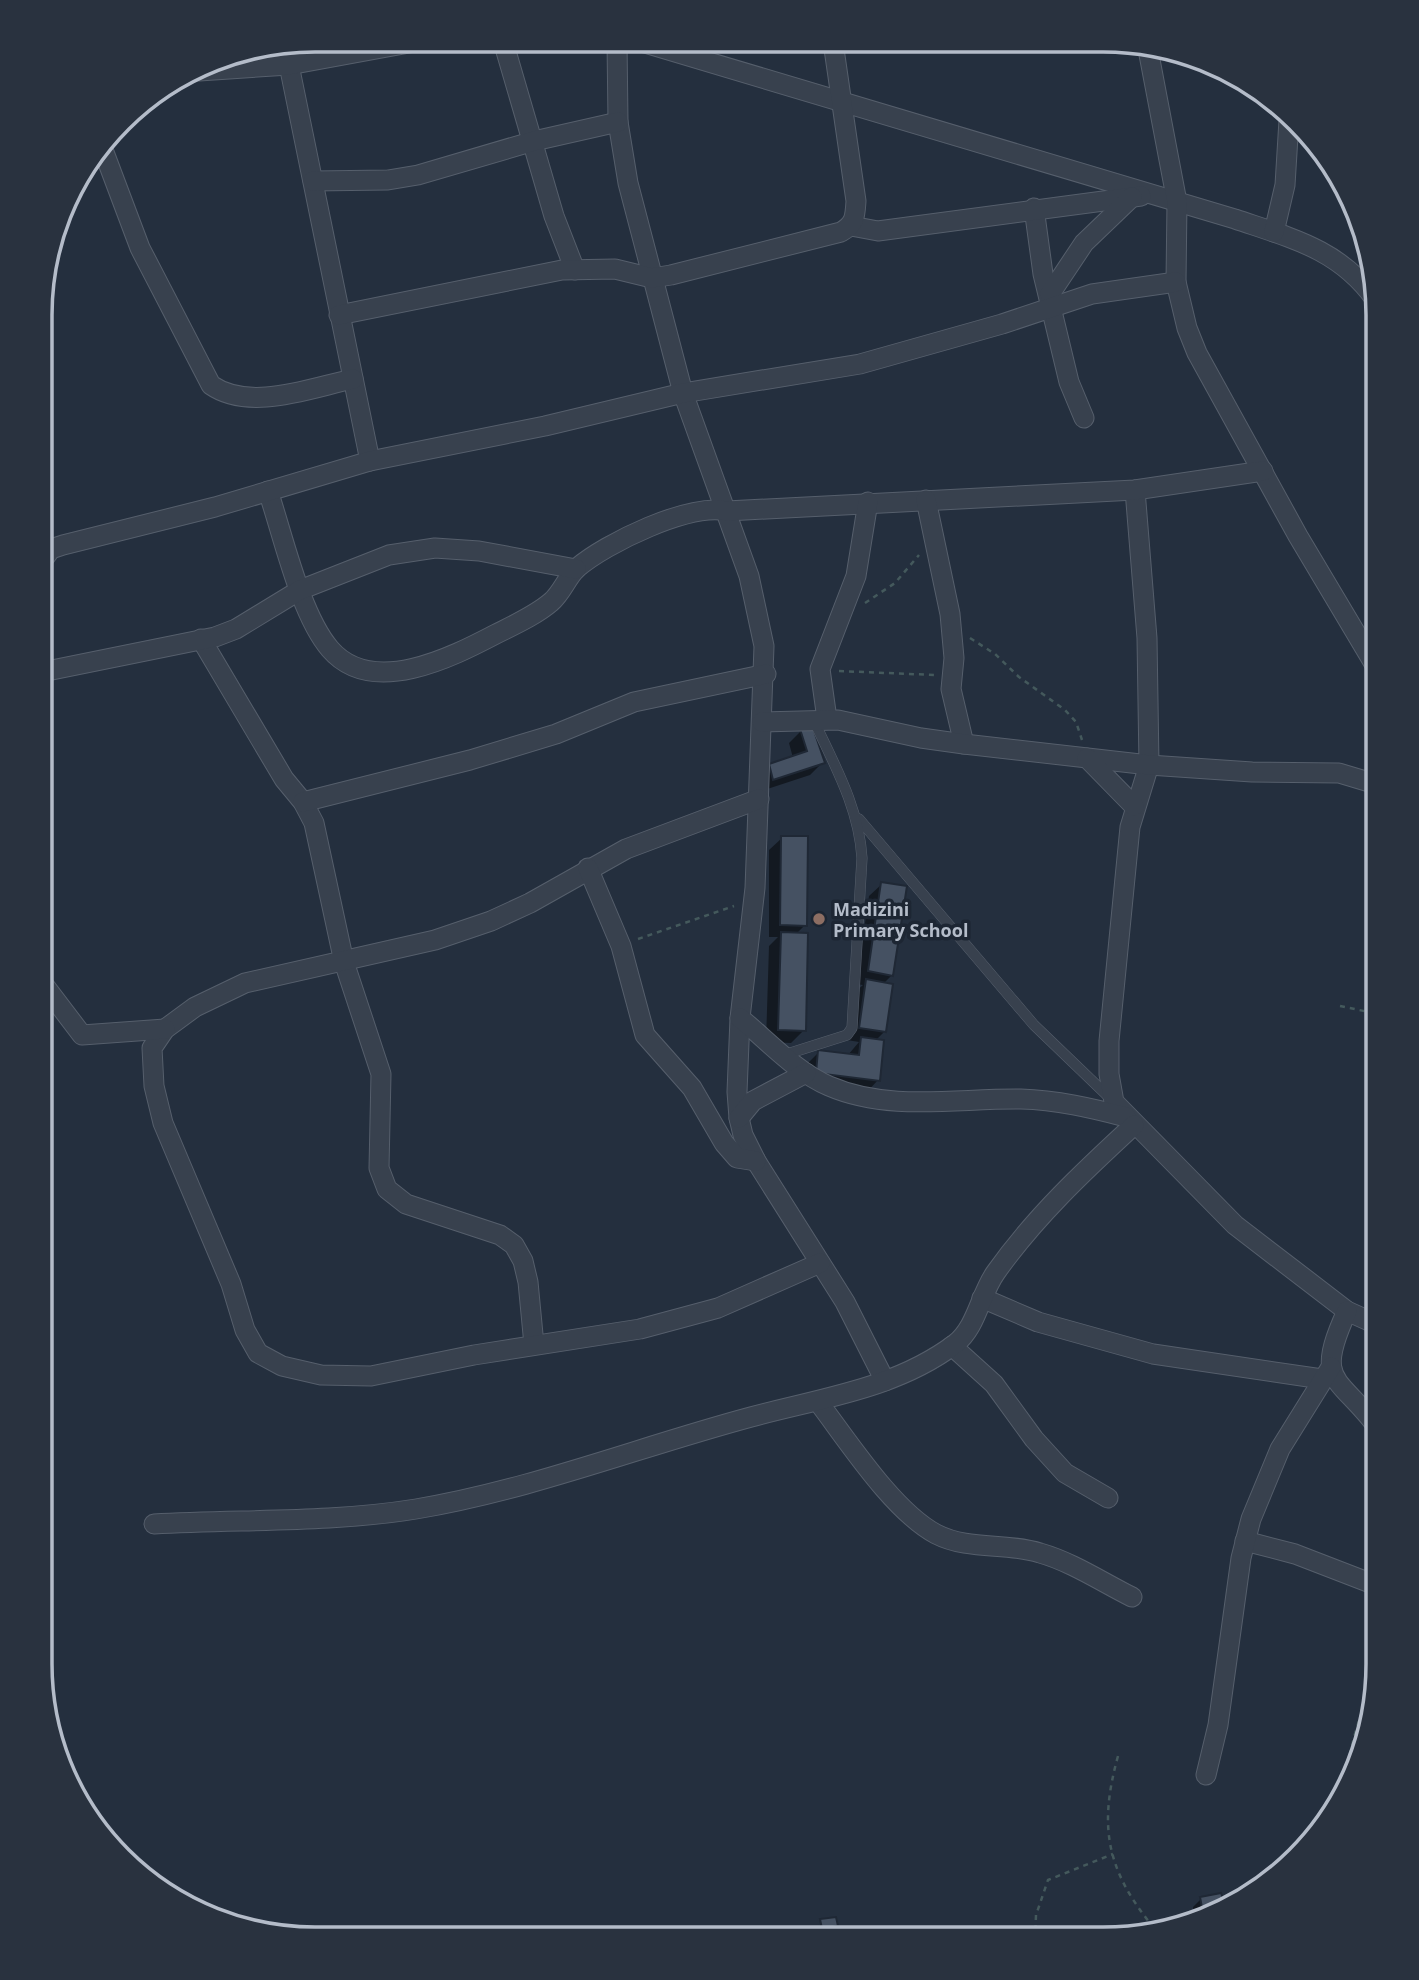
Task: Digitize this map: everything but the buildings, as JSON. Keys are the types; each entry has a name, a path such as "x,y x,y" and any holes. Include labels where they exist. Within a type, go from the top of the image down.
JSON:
{"street":[{"path":"223,69 289,65 360,52"},
{"path":"506,52 554,216 575,270"},
{"path":"617,52 618,122 628,183 683,393 727,511 758,611 766,674 754,900 740,1018 737,1093 739,1118 743,1135 756,1161 845,1302 885,1381"},
{"path":"675,52 1140,196 1177,202 1274,232 1333,257 1348,268 1365,287"},
{"path":"834,52 856,201 851,226"},
{"path":"1149,57 1177,202 1176,282 1187,328 1197,353 1366,649"},
{"path":"289,65 370,461"},
{"path":"313,181 388,180 418,175 534,141 618,122"},
{"path":"1274,232 1285,185 1289,128"},
{"path":"106,157 140,248 211,386 223,394 253,398 353,379"},
{"path":"339,315 527,276 575,270 615,270 652,278 693,271 841,232 851,226 878,231 1034,208 1140,196"},
{"path":"1051,300 1084,243 1140,196"},
{"path":"1034,208 1038,250 1069,382 1084,418"},
{"path":"52,549 370,461 545,426 683,393 860,364 1002,324 1051,300 1176,282"},
{"path":"268,491 300,590 331,650 361,669 408,670 442,662 515,624 552,601 576,569 605,549 692,512 705,509 727,511 1135,490 1263,471"},
{"path":"1135,490 1147,638 1149,765 1134,806 1109,1041 1109,1074 1125,1115 1235,1225 1347,1311 1366,1320"},
{"path":"926,500 953,633 951,689 964,744"},
{"path":"820,720 821,667 856,576 868,502"},
{"path":"52,670 201,639 236,629 300,590 389,555 435,548 479,551 576,569"},
{"path":"201,639 284,779 303,802 314,823 323,852 344,962 381,1073 379,1168 387,1189 406,1204 500,1235 514,1245 523,1261 528,1283 534,1345"},
{"path":"303,802 556,734 634,702 766,674"},
{"path":"762,722 820,720 964,744 1149,765 1252,772 1339,774 1366,782"},
{"path":"1085,757 1134,806"},
{"path":"758,799 626,849 530,903 491,921 435,940 344,962 288,971 245,983 195,1007 165,1029 152,1048 154,1086 163,1123 231,1284 245,1330 258,1353 282,1366 321,1375 372,1376 534,1345 640,1329 718,1308 820,1263"},
{"path":"588,868 621,946 645,1035 692,1088 723,1143 737,1158 756,1161"},
{"path":"52,995 82,1035 165,1029"},
{"path":"740,1018 806,1073 827,1086 853,1095 900,1101 1021,1099 1069,1102 1125,1115"},
{"path":"739,1118 753,1101 806,1073"},
{"path":"154,1524 359,1517 420,1508 517,1485 752,1416 818,1403 885,1381 927,1362 952,1346 970,1326 993,1275 1125,1115"},
{"path":"982,1298 1038,1322 1153,1354 1326,1373 1366,1416"},
{"path":"1206,1775 1217,1725 1245,1541 1251,1519 1280,1449 1326,1373 1331,1349 1347,1311"},
{"path":"952,1346 994,1384 1034,1439 1065,1473 1108,1498"},
{"path":"818,1403 872,1474 913,1516 935,1533 987,1548 1039,1552 1132,1597"},
{"path":"1245,1541 1295,1554 1366,1581"}],"lane":[{"path":"785,1055 847,1035 852,1028 862,858 857,817 820,720"},
{"path":"857,817 1034,1025 1125,1115"}],"path":[{"path":"842,612 884,592 934,540"},
{"path":"969,637 995,654 1019,677 1072,717 1080,730 1085,757"},
{"path":"821,667 853,673 951,676"},
{"path":"621,946 754,900"},
{"path":"1340,1006 1366,1011"},
{"path":"1348,1760 1361,1717"},
{"path":"1118,1756 1108,1803 1109,1842 1122,1884 1150,1923"},
{"path":"1036,1927 1036,1915 1048,1880 1113,1854"}],"place":[{"name":"Madizini Primary School","path":"819,919"}]}
